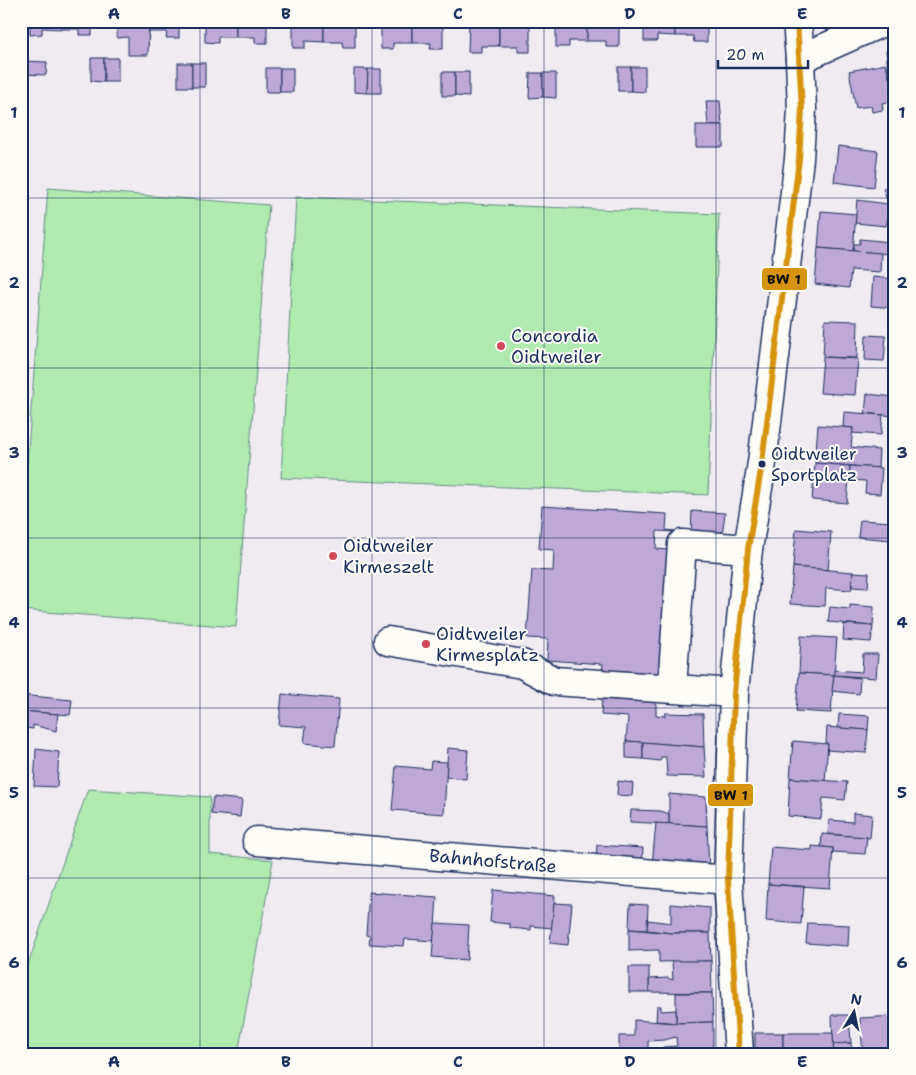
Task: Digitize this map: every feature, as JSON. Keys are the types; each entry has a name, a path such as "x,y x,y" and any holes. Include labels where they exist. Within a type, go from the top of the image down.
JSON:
{"street":[{"path":"739,1054 728,880 734,693 748,549 763,454 798,159 802,109 796,21"},
{"path":"800,59 885,21"},
{"path":"672,688 682,544 748,549"},
{"path":"388,641 522,664 554,681 734,693"},
{"name":"Bahnhofstraße","path":"257,841 728,880"}],"green space":[{"path":"48,188 269,205 236,627 21,610 21,542"},
{"name":"Concordia Oidtweiler","path":"296,197 719,214 708,495 281,478"},
{"path":"88,789 210,797 210,854 273,860 238,1054 21,1054 21,985"}],"building":[{"path":"30,21 61,21 61,29 42,28 42,34 30,35"},
{"path":"61,21 92,21 92,35 79,35 79,29 61,29"},
{"path":"117,21 149,21 148,55 128,55 128,37 117,38"},
{"path":"149,21 179,21 179,38 166,38 167,32 149,32"},
{"path":"205,21 236,21 236,37 218,37 218,43 205,42"},
{"path":"236,21 267,21 267,43 255,43 255,37 236,37"},
{"path":"293,21 324,21 324,42 305,41 305,48 293,48"},
{"path":"324,21 355,21 355,48 343,48 342,42 324,42"},
{"path":"381,21 412,21 412,43 393,43 393,49 381,49"},
{"path":"412,21 443,21 443,49 430,49 431,43 412,43"},
{"path":"469,21 499,21 499,46 481,46 481,52 468,52"},
{"path":"499,21 530,21 530,52 518,52 518,46 499,46"},
{"path":"556,21 587,21 587,41 569,41 569,47 556,47"},
{"path":"587,21 619,21 619,47 606,47 606,41 587,41"},
{"path":"644,21 675,21 675,36 657,35 657,41 644,41"},
{"path":"675,21 707,21 707,42 694,42 693,36 675,36"},
{"path":"895,49 895,77 889,78 886,51"},
{"path":"91,58 104,58 104,82 91,81"},
{"path":"104,58 118,58 118,82 104,82"},
{"path":"23,61 47,62 46,75 22,74"},
{"path":"178,63 192,63 192,87 178,87"},
{"path":"192,63 205,63 205,87 192,87"},
{"path":"886,64 889,78 895,77 895,89 892,90 894,101 882,103 883,110 872,112 871,106 856,108 849,71"},
{"path":"618,67 631,67 631,91 618,91"},
{"path":"631,67 645,67 645,92 631,91"},
{"path":"266,68 280,68 280,92 266,92"},
{"path":"280,68 293,68 293,92 280,92"},
{"path":"354,69 368,69 367,93 354,92"},
{"path":"368,69 381,69 381,93 367,93"},
{"path":"442,72 455,72 455,96 442,96"},
{"path":"455,72 469,72 469,97 455,96"},
{"path":"530,73 543,73 543,97 529,98"},
{"path":"543,73 556,73 556,98 543,97"},
{"path":"706,101 720,101 722,125 708,125"},
{"path":"696,125 723,125 723,147 696,147"},
{"path":"838,146 878,151 874,187 834,182"},
{"path":"895,183 895,201 888,204 883,188"},
{"path":"857,200 888,204 892,202 886,226 855,223"},
{"path":"821,211 856,214 853,251 818,248"},
{"path":"860,239 891,242 890,254 853,251 854,244 860,244"},
{"path":"818,248 881,253 880,272 851,270 849,288 815,284"},
{"path":"873,277 895,279 895,308 871,306"},
{"path":"825,320 858,321 857,358 823,357"},
{"path":"866,335 886,336 884,361 865,360"},
{"path":"823,357 858,359 855,395 820,393"},
{"path":"867,394 895,397 894,416 865,413"},
{"path":"844,412 883,415 881,435 852,433 853,428 843,427"},
{"path":"818,425 853,428 851,447 879,450 878,468 815,463"},
{"path":"815,463 850,466 847,503 812,500"},
{"path":"850,466 882,468 880,494 865,493 866,481 849,480"},
{"path":"542,506 667,514 666,530 676,532 657,531 656,549 669,550 661,675 602,671 603,664 547,660 548,639 527,638 532,570 553,571 554,550 539,549"},
{"path":"692,511 725,513 722,536 691,534"},
{"path":"860,520 893,522 891,540 858,537"},
{"path":"796,529 831,532 828,570 793,567"},
{"path":"793,567 853,572 851,590 826,588 825,606 790,604"},
{"path":"853,572 869,573 868,588 852,587"},
{"path":"850,605 874,607 873,626 828,622 830,607 850,609"},
{"path":"844,624 873,626 871,642 843,640"},
{"path":"801,636 837,638 834,675 799,673"},
{"path":"863,654 878,654 876,678 834,675 834,670 862,672"},
{"path":"799,673 834,675 831,713 796,711"},
{"path":"834,675 860,678 859,694 832,691"},
{"path":"282,694 339,699 335,746 304,743 306,727 279,725"},
{"path":"21,695 72,700 70,715 21,711"},
{"path":"602,699 656,702 656,715 665,716 665,713 703,714 704,747 626,741 628,717 601,715"},
{"path":"21,711 58,714 56,731 33,725 33,729 21,727"},
{"path":"839,714 869,716 868,730 838,728"},
{"path":"827,727 868,730 866,753 827,750"},
{"path":"626,741 643,742 643,759 626,758"},
{"path":"793,741 828,744 825,781 790,778"},
{"path":"643,742 704,747 706,777 667,776 666,757 661,757 660,761 643,759"},
{"path":"448,748 468,750 466,779 446,777"},
{"path":"36,749 59,752 57,787 34,786"},
{"path":"431,761 447,762 444,814 392,810 396,766 430,769"},
{"path":"790,778 847,782 845,800 823,798 821,819 788,816"},
{"path":"618,781 633,783 632,796 617,795"},
{"path":"669,794 706,797 707,826 669,824"},
{"path":"213,797 242,800 240,817 211,814"},
{"path":"631,810 661,811 669,814 669,824 630,822"},
{"path":"853,813 872,815 870,838 828,834 829,820 853,822"},
{"path":"656,823 707,826 709,870 652,865"},
{"path":"822,834 867,837 865,854 833,852 833,848 821,847"},
{"path":"597,845 643,848 642,865 596,861"},
{"path":"812,846 833,848 830,888 768,884 771,847 812,850"},
{"path":"768,884 804,887 801,924 766,921"},
{"path":"493,890 555,896 552,928 531,926 531,930 510,928 510,924 490,922"},
{"path":"369,892 437,897 434,941 405,939 404,946 369,944 370,936 366,935"},
{"path":"554,903 572,904 568,945 550,943"},
{"path":"630,904 648,905 647,930 629,929"},
{"path":"671,904 710,908 710,933 672,933 647,930 648,920 671,923"},
{"path":"435,923 469,925 467,960 432,957"},
{"path":"808,923 849,925 848,946 806,943"},
{"path":"629,929 672,933 710,933 711,961 659,962 659,950 629,951"},
{"path":"672,961 711,961 712,993 649,992 649,979 668,978 673,980"},
{"path":"629,967 649,967 649,992 629,992"},
{"path":"676,993 712,993 713,1022 676,1023"},
{"path":"657,1006 661,1006 661,1011 676,1010 676,1023 656,1021"},
{"path":"832,1015 849,1015 851,1043 833,1044"},
{"path":"895,1016 895,1054 863,1054 860,1018"},
{"path":"634,1020 676,1023 713,1022 713,1054 663,1054 663,1047 677,1046 676,1037 648,1041 648,1053 619,1051 619,1036 634,1036"},
{"path":"755,1033 783,1033 783,1054 755,1054"},
{"path":"783,1033 833,1033 834,1054 783,1054"},
{"path":"851,1043 852,1054 834,1054 833,1044"}],"transit line":[{"path":"739,1054 728,880 734,693 748,549 762,463 799,159 802,109 797,21"}],"place":[{"name":"Concordia Oidtweiler","path":"501,346"},
{"name":"Oidtweiler Sportplatz","path":"762,464"},
{"name":"Oidtweiler Kirmeszelt","path":"333,556"},
{"name":"Oidtweiler Kirmesplatz","path":"426,644"}]}
